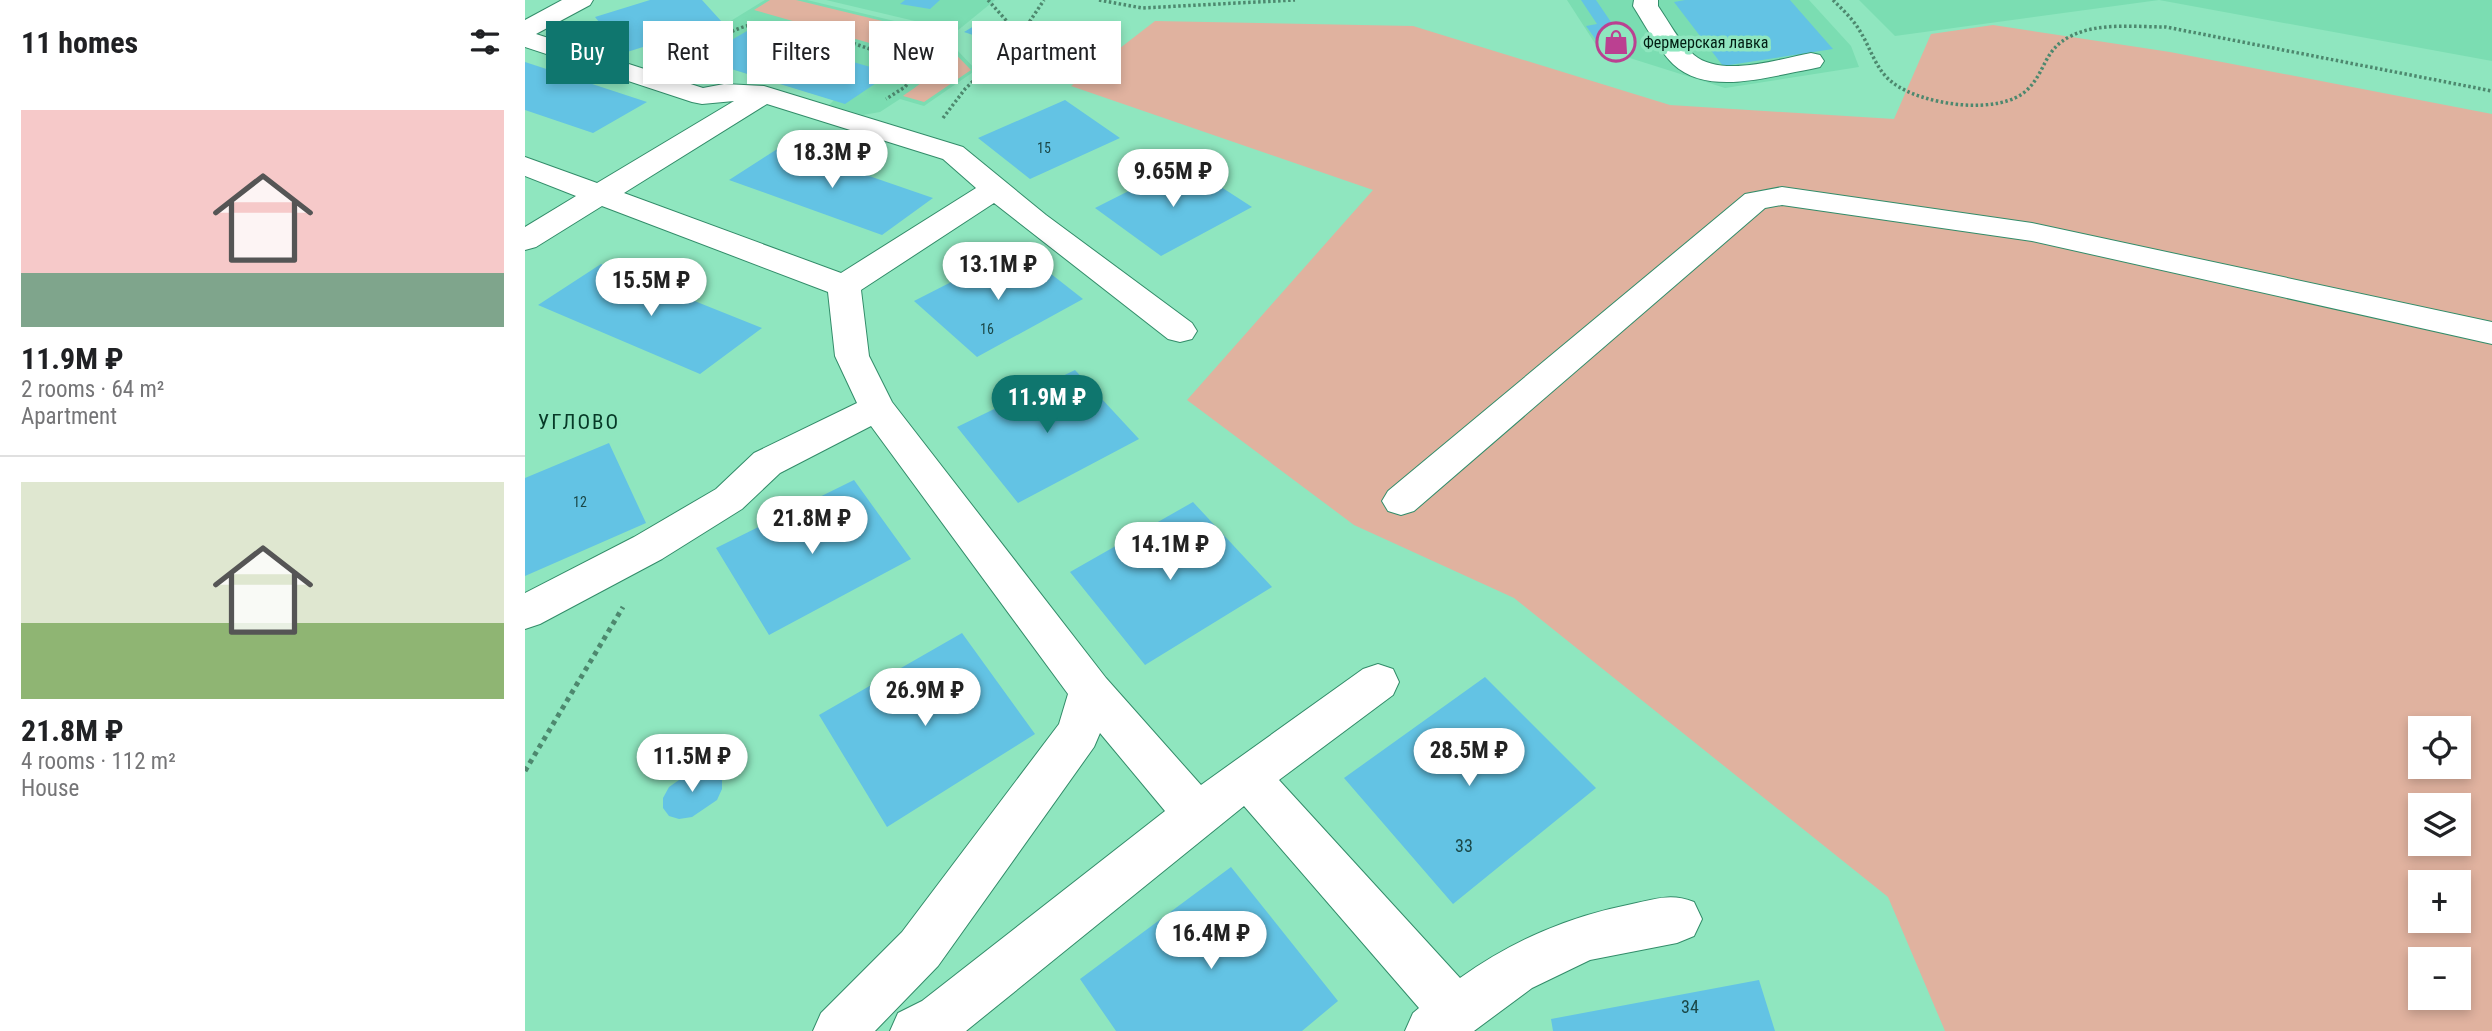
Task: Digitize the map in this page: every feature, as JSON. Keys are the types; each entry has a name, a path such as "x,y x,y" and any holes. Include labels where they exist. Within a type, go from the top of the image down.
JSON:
{"lane":[{"path":"525,30 581,0"},
{"path":"1646,0 1644,6 1685,61 1704,72 1727,74 1811,61"},
{"path":"525,39 702,96 746,91 764,94 953,153 1035,222 1180,331"},
{"path":"525,240 764,94"},
{"path":"525,166 844,286"},
{"path":"844,286 995,189"},
{"path":"1401,501 1756,200 1782,196 2032,232 2492,333"},
{"path":"844,286 852,356 877,408 1091,691 1197,814"},
{"path":"525,612 647,548 729,499 767,463 877,408"},
{"path":"916,1031 940,1019 1197,814 1378,682"},
{"path":"839,1031 920,949 1077,733 1091,691"},
{"path":"1247,777 1443,1021 1514,970 1586,937 1677,919"}],"path":[{"path":"988,0 1007,21"},
{"path":"1030,21 1044,0"},
{"path":"1099,0 1126,10 1295,0"},
{"path":"1833,0 1860,31 1875,65 1894,85 1929,100 1968,106 2003,102 2027,91 2048,51 2073,34 2111,27 2166,27 2492,91"},
{"path":"733,32 757,24 777,23 903,60 913,67 914,76 905,87 884,101"},
{"path":"923,144 972,82"},
{"path":"525,771 619,616 647,548"}],"shaded area":[{"path":"765,0 807,0 894,21 869,21 869,84 956,84 924,106 900,99 880,112 863,115 829,105 834,100 781,84 855,84 855,21 747,21 747,74 733,70 733,21 731,21"},
{"path":"770,0 796,0 882,21 869,21 869,43 855,39 855,21 792,21 754,10"},
{"path":"826,0 995,0 958,30 958,21 915,21"},
{"path":"1567,0 1809,0 1851,46 1859,67 1725,88 1598,48"},
{"path":"1859,0 2159,0 1895,36"},
{"path":"2159,0 2492,0 2492,61"},
{"path":"1155,21 1413,26 1670,105 1894,119 1931,34 1993,25 2170,52 2492,114 2492,1031 1945,1031 1888,897 1514,598 1354,525 1187,400 1373,190 1071,86 1121,84 1121,47"},
{"path":"958,51 972,66 972,73 958,82"},
{"path":"958,57 971,70 958,79"},
{"path":"920,84 950,84 924,102 903,96"}],"building":[{"path":"650,0 702,0 721,21 643,21 643,47 629,51 629,21 598,21 595,17"},
{"path":"905,0 940,0 930,9 900,4"},
{"path":"1581,0 1596,0 1628,47 1613,49 1606,39 1596,40 1586,26 1597,24"},
{"path":"1790,0 1833,49 1723,66 1674,2"},
{"path":"747,31 747,74 733,69 733,39"},
{"path":"525,62 546,69 546,84 592,84 647,102 593,133 525,110"},
{"path":"855,62 869,67 869,84 875,84 845,104 780,84 855,84"},
{"path":"1065,100 1120,138 1030,179 978,138"},
{"path":"782,146 933,198 882,235 729,180"},
{"path":"1184,163 1252,207 1161,256 1095,208"},
{"path":"1018,248 1083,299 977,357 914,301"},
{"path":"601,264 762,328 700,374 538,305"},
{"path":"1075,370 1139,439 1018,503 957,427"},
{"path":"609,443 646,523 525,576 525,478"},
{"path":"854,480 911,559 769,635 716,548"},
{"path":"1193,502 1272,587 1145,665 1070,572"},
{"path":"962,633 1035,734 887,827 819,715"},
{"path":"1485,677 1596,788 1453,904 1344,778"},
{"path":"706,769 716,772 722,779 722,789 717,800 692,817 679,819 669,816 663,808 663,798 669,787 692,771"},
{"path":"1231,867 1338,1001 1302,1031 1116,1031 1080,979"},
{"path":"1759,980 1775,1031 1553,1031 1551,1019"}],"place":[{"name":"Фермерская лавка","path":"1616,42"}],"district":[{"name":"УГЛОВО","path":"579,422"}]}
